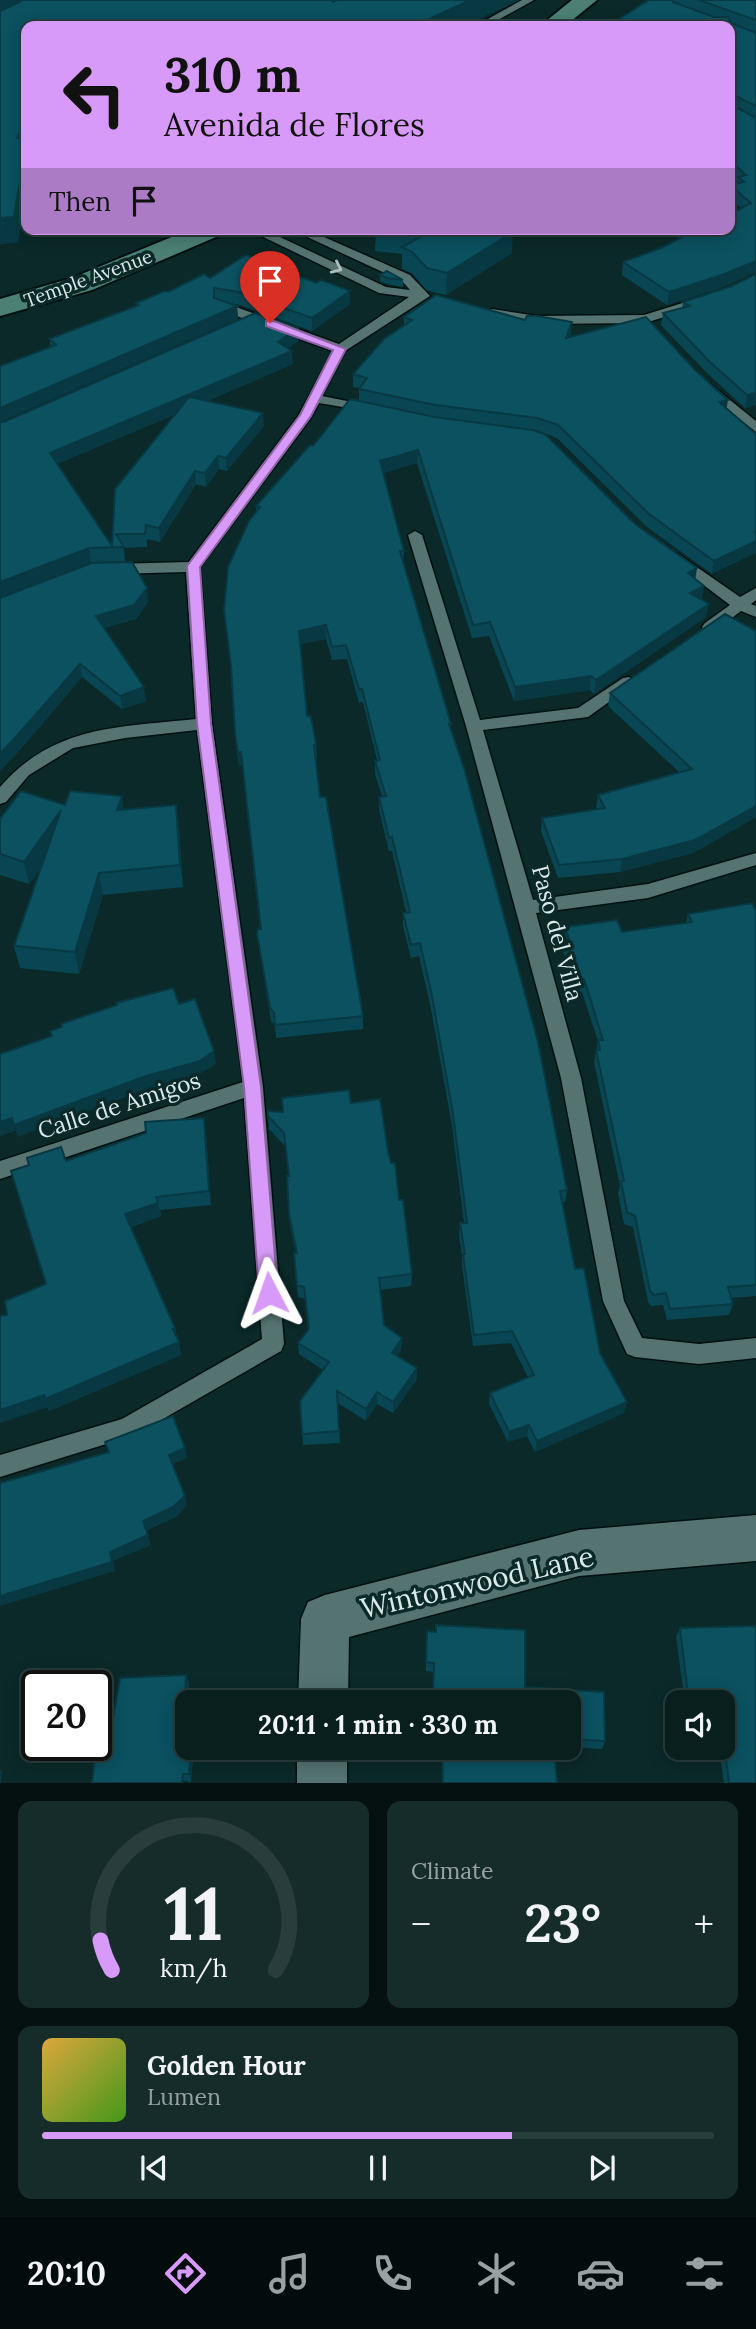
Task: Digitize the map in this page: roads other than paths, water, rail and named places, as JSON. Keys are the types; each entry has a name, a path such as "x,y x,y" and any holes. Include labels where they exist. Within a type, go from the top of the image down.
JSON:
{"main road":[{"path":"558,21 586,0"},
{"name":"Temple Avenue","path":"0,308 82,284 200,235"}],"street":[{"name":"Wintonwood Lane","path":"323,1690 325,1619 579,1553 756,1538"},
{"path":"322,1760 322,1783"}],"lane":[{"path":"489,21 529,0"},
{"path":"266,235 383,290 442,301"},
{"path":"309,235 406,278 421,295"},
{"path":"0,1466 127,1428 273,1344 253,1087 204,724 193,566 305,416 340,349 421,295"},
{"path":"477,310 537,320 650,324 714,297"},
{"path":"221,306 340,349"},
{"path":"231,329 257,318"},
{"path":"700,378 755,427"},
{"path":"315,398 376,411"},
{"name":"Paso del Villa","path":"415,535 474,726 571,1078 614,1301 635,1347 699,1354 756,1348"},
{"path":"670,554 748,609"},
{"path":"92,569 193,566"},
{"path":"696,636 748,609 756,593"},
{"path":"474,726 582,713 639,675"},
{"path":"0,798 23,771 69,743 125,732 204,724"},
{"path":"526,908 648,891 756,860"},
{"name":"Calle de Amigos","path":"0,1170 253,1087"}]}
